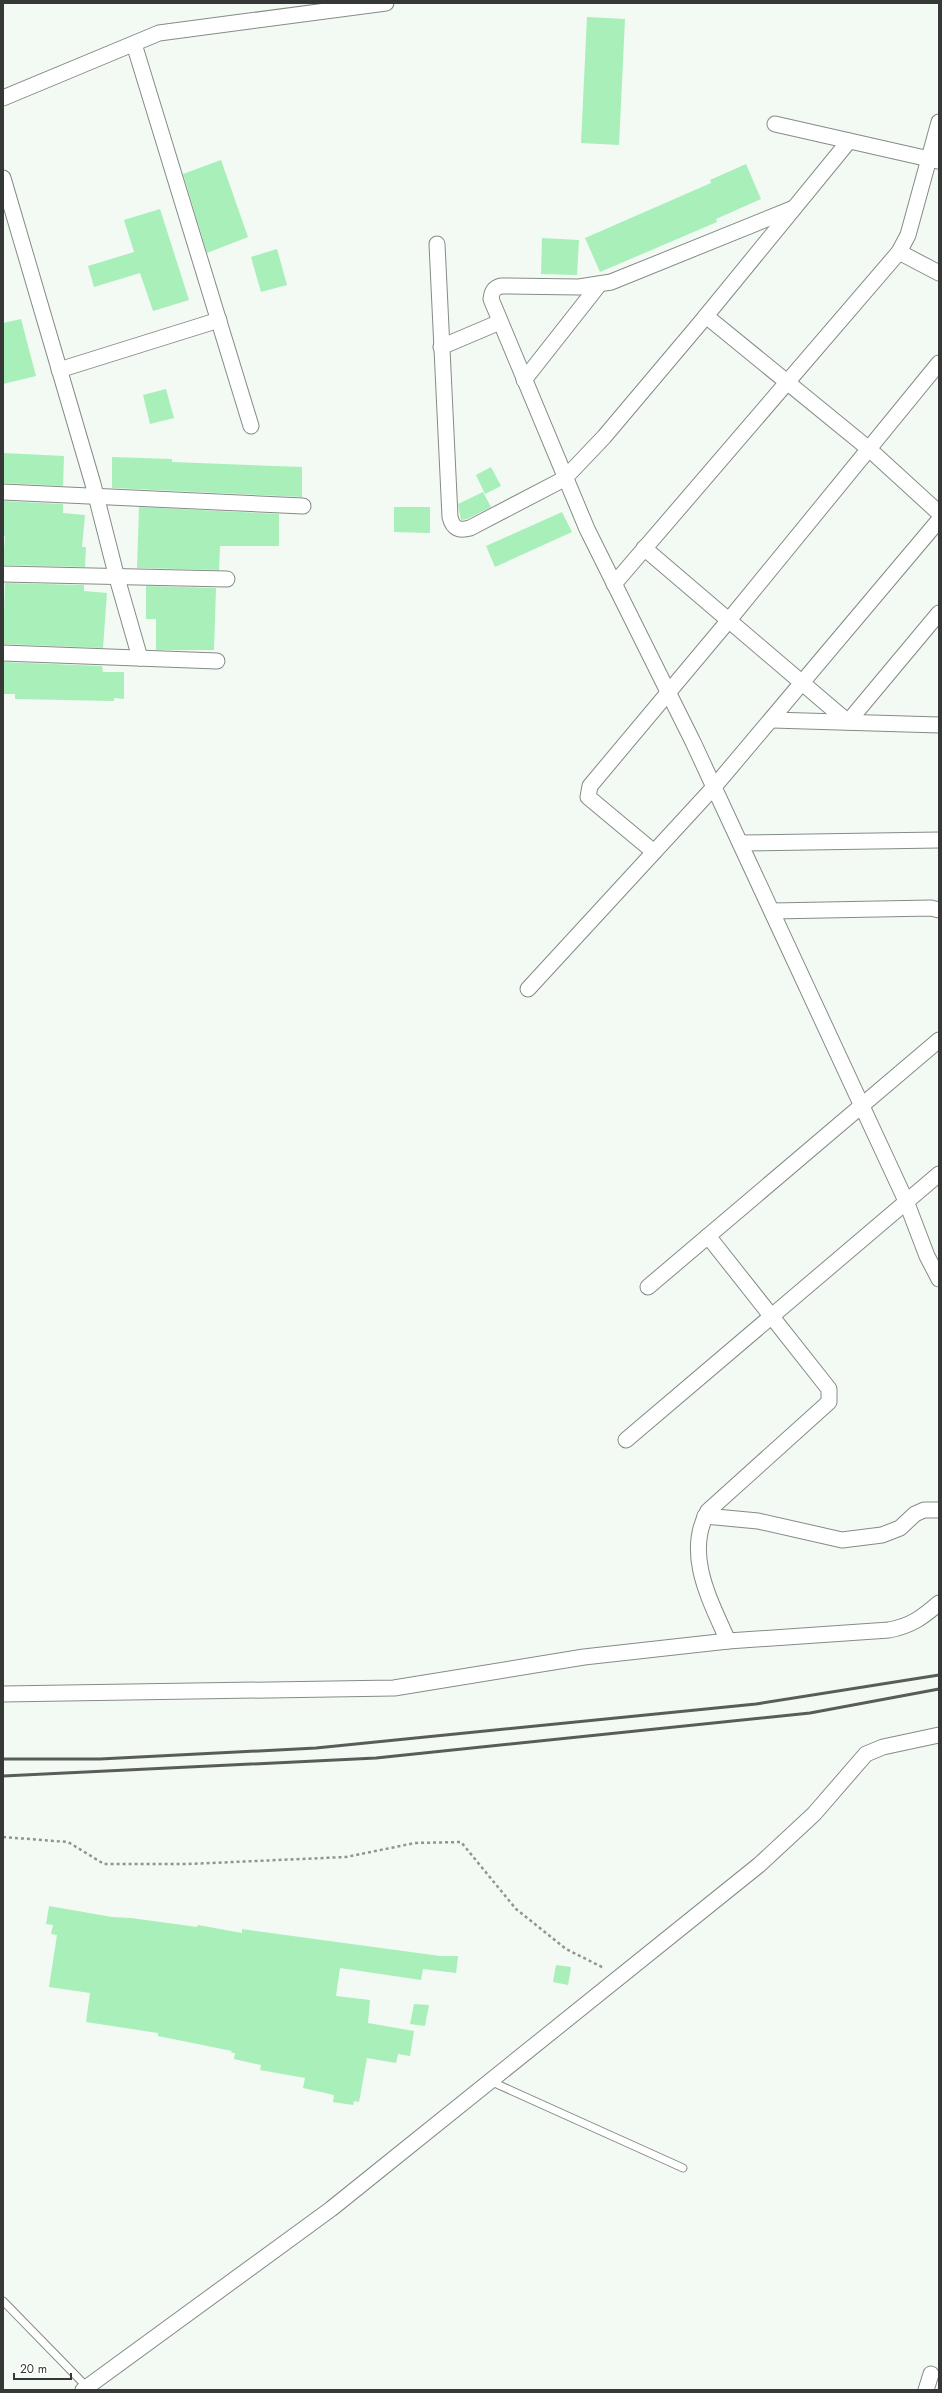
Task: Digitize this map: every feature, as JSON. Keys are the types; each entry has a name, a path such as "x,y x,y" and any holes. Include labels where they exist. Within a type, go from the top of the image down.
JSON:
{"street":[{"path":"3,98 159,34 386,3"},
{"path":"134,44 251,426"},
{"path":"614,584 899,252 908,235 934,160 939,122"},
{"path":"775,124 934,160"},
{"path":"437,244 441,347 452,524 456,528 470,528 564,479 604,437 706,316 849,141"},
{"path":"3,178 97,498 116,578 140,658"},
{"path":"794,208 598,286 496,288 492,293 492,299 564,479 714,787 906,1201 927,1256 939,1279"},
{"path":"899,252 939,273"},
{"path":"524,380 598,286"},
{"path":"706,316 868,449 939,513"},
{"path":"60,370 218,320"},
{"path":"441,347 500,322"},
{"path":"654,852 588,797 590,786 729,620 939,363"},
{"path":"3,492 97,498 303,506"},
{"path":"528,989 714,787 804,683 939,520"},
{"path":"644,548 848,722"},
{"path":"3,574 116,578 227,579"},
{"path":"848,722 939,613"},
{"path":"3,653 217,661"},
{"path":"772,720 939,725"},
{"path":"740,843 939,840"},
{"path":"772,911 939,910"},
{"path":"648,1287 939,1040"},
{"path":"626,1440 939,1174"},
{"path":"708,1236 772,1315 829,1390 829,1402 708,1511 700,1526 697,1544 699,1564 705,1590 728,1641"},
{"path":"705,1516 758,1520 842,1540 882,1535 900,1528 915,1514 924,1510 939,1510"},
{"path":"3,1694 394,1688 584,1656 728,1641 889,1630 906,1627 920,1620 939,1603"},
{"path":"85,2388 331,2209 759,1865 814,1814 866,1754 883,1747 939,1735"},
{"path":"926,2390 931,2374"}],"lane":[{"path":"490,2081 683,2168"},
{"path":"3,2301 85,2388"}],"path":[{"path":"3,1837 68,1842 104,1864 188,1864 346,1857 415,1843 461,1842 516,1909 566,1949 620,1976"}],"building":[{"path":"587,17 625,19 619,145 581,143"},
{"path":"221,160 248,237 207,253 183,174"},
{"path":"746,164 761,199 716,219 717,222 600,272 585,238 711,183 710,180"},
{"path":"160,209 189,300 153,311 140,273 94,287 88,266 134,252 124,220"},
{"path":"542,238 579,240 577,275 541,274"},
{"path":"277,249 287,285 261,292 251,257"},
{"path":"21,319 36,376 3,384 3,323"},
{"path":"166,389 174,418 150,424 143,395"},
{"path":"3,453 64,456 63,486 3,483"},
{"path":"112,457 172,459 172,462 302,467 302,497 112,488"},
{"path":"491,467 501,486 485,494 476,475"},
{"path":"483,492 491,507 467,519 461,520 458,504"},
{"path":"3,501 63,504 63,513 85,515 82,547 86,547 85,567 3,565 5,536 3,536"},
{"path":"139,507 279,514 279,546 220,546 219,570 137,568"},
{"path":"394,507 430,507 430,533 394,532"},
{"path":"562,512 572,532 495,567 486,546"},
{"path":"5,583 84,585 84,591 107,593 103,648 3,644"},
{"path":"146,586 216,588 214,650 156,650 156,619 146,619"},
{"path":"3,662 102,666 103,672 124,672 124,699 114,698 114,701 15,699 15,694 3,694"},
{"path":"49,1906 112,1917 131,1918 197,1927 198,1925 242,1933 242,1929 440,1956 458,1956 456,1973 423,1969 421,1980 340,1968 336,1996 370,2000 368,2023 414,2031 410,2056 398,2054 396,2063 367,2058 359,2102 354,2101 353,2105 333,2102 334,2095 303,2088 305,2078 260,2070 261,2065 234,2059 235,2053 231,2053 232,2051 158,2036 158,2033 86,2022 90,1993 49,1987 57,1935 51,1934 53,1925 46,1924"},
{"path":"556,1965 571,1967 568,1985 553,1982"},
{"path":"414,2004 429,2005 425,2026 410,2024"}],"railway":[{"path":"3,1759 100,1759 316,1748 756,1704 939,1675"},
{"path":"3,1776 376,1758 810,1713 939,1689"}]}
